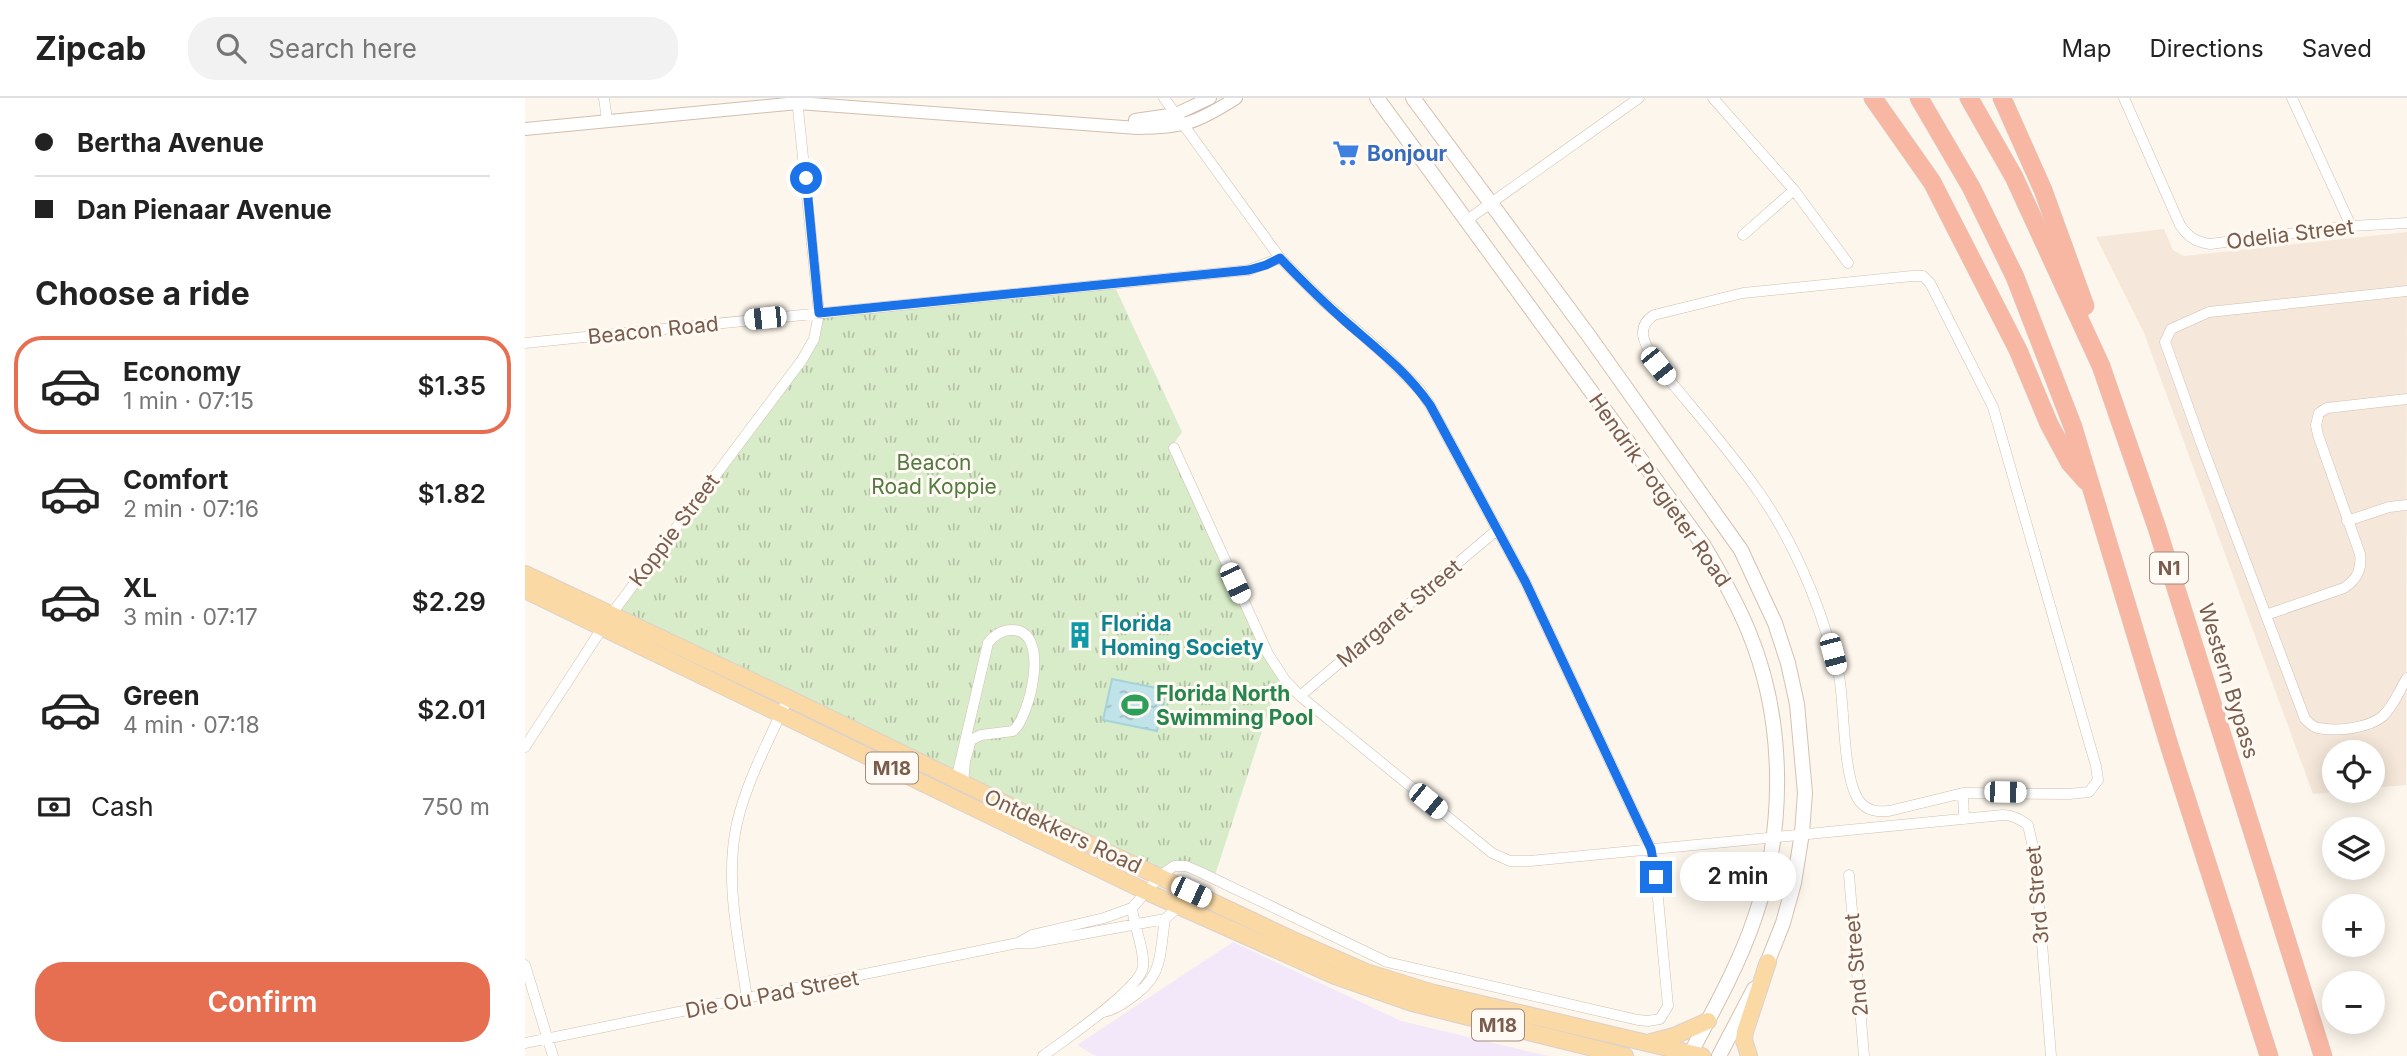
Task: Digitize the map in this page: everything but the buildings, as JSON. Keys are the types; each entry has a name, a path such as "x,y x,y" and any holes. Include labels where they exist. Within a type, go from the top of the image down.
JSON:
{"highway":[{"path":"1873,98 1932,182 2018,349 2049,424 2070,463 2091,486"},
{"name":"N1","path":"1919,98 1971,187 2015,276 2073,428 2166,736 2269,1056"},
{"name":"Western Bypass","path":"1969,98 2014,177 2101,366 2157,528 2323,1056"},
{"path":"2002,98 2067,252 2093,329 2101,366"}],"main road":[{"name":"Hendrik Potgieter Road","path":"1377,98 1704,546 1731,592 1749,633 1772,709 1776,760 1773,836 1765,884 1756,916 1694,1055"},
{"name":"Hendrik Potgieter Road","path":"1415,98 1741,550 1775,623 1797,704 1805,793 1801,833 1794,883 1783,923 1768,962 1719,1056"},
{"name":"Ontdekkers Road","path":"525,574 607,622 781,714 1145,891 1371,991 1625,1056"},
{"name":"Ontdekkers Road","path":"525,590 788,698 1191,892 1382,978 1694,1055"},
{"path":"1749,1056 1744,1040 1745,1032 1768,962"},
{"path":"1649,1042 1674,1036 1708,1021"}],"street":[{"path":"604,98 607,120"},
{"path":"1045,1055 1103,1012 1136,981 1142,971 1143,958 1132,908 1160,876 1174,866 1186,866 1387,962 1648,1021 1660,1019 1668,1006 1651,849 1499,529 1438,417 1420,390 1321,300 1280,258 1164,98"},
{"path":"1093,124 1148,120 1176,114 1210,98"},
{"path":"525,130 798,101 1137,128 1184,126 1235,98"},
{"path":"1467,220 1639,98"},
{"path":"1713,98 1794,190 1848,263"},
{"name":"Odelia Street","path":"2124,98 2180,225 2198,242 2210,244 2351,226 2407,223"},
{"path":"2292,98 2351,226"},
{"path":"798,101 819,313"},
{"path":"1744,235 1794,190"},
{"name":"Beacon Road","path":"525,342 1249,270 1280,258"},
{"path":"1920,276 1930,283 1993,407 2098,780 2089,792 2079,793 1963,793 1876,812 1858,800 1845,746 1839,677 1827,631 1804,576 1759,492 1652,355 1642,334 1649,318 1743,293 1920,276"},
{"path":"2407,291 2209,312 2177,325 2168,332 2166,346 2305,719 2316,728 2343,728 2380,719 2393,705 2407,678"},
{"name":"Koppie Street","path":"525,747 607,622 803,360 814,339 819,313"},
{"path":"2266,615 2344,589 2354,581 2361,564 2360,554 2318,435 2316,418 2327,408 2407,399"},
{"name":"3rd Street","path":"1174,448 1277,669 1300,696 1504,860 1530,861 2011,815 2028,825 2035,856 2051,1056"},
{"path":"2347,521 2389,507 2407,505"},
{"name":"Margaret Street","path":"1300,696 1499,529"},
{"path":"1005,631 1020,631 1031,640 1035,652 1024,715 1013,731 981,735 971,740 959,782 988,643 992,637 1005,631"},
{"path":"747,999 731,879 734,842 742,804 788,698"},
{"path":"1963,793 1964,819"},
{"name":"2nd Street","path":"1849,875 1864,1056"},
{"name":"Die Ou Pad Street","path":"525,1043 1019,943 1033,943 1165,919 1181,907 1191,892"},
{"name":"Die Ou Pad Street","path":"1019,943 1032,935 1104,918 1132,908"},
{"path":"1103,1012 1114,1010 1150,983 1159,960 1165,919"},
{"path":"525,965 553,1056"}],"shaded area":[{"path":"2164,229 2173,250 2184,256 2407,232 2406,785 2385,787 2385,740 2322,740 2322,793 2313,794 2144,333 2096,237"},
{"path":"1233,942 1401,1021 1548,1056 1096,1056 1077,1045"}],"green space":[{"name":"Beacon Road Koppie","path":"1115,287 1182,432 1170,449 1265,656 1279,679 1215,875 1182,862 1161,870 618,613 807,361 822,317"}],"water":[{"name":"Florida North Swimming Pool","path":"1112,679 1166,690 1157,731 1103,720"}],"place":[{"name":"Bonjour","path":"1346,153"},
{"name":"Florida Homing Society","path":"1080,635"},
{"name":"Florida North Swimming Pool","path":"1135,705"}],"route":[{"path":"806,178 819,313 1249,270 1280,258 1321,300 1420,390 1438,417 1525,581 1651,849 1656,877"}]}
